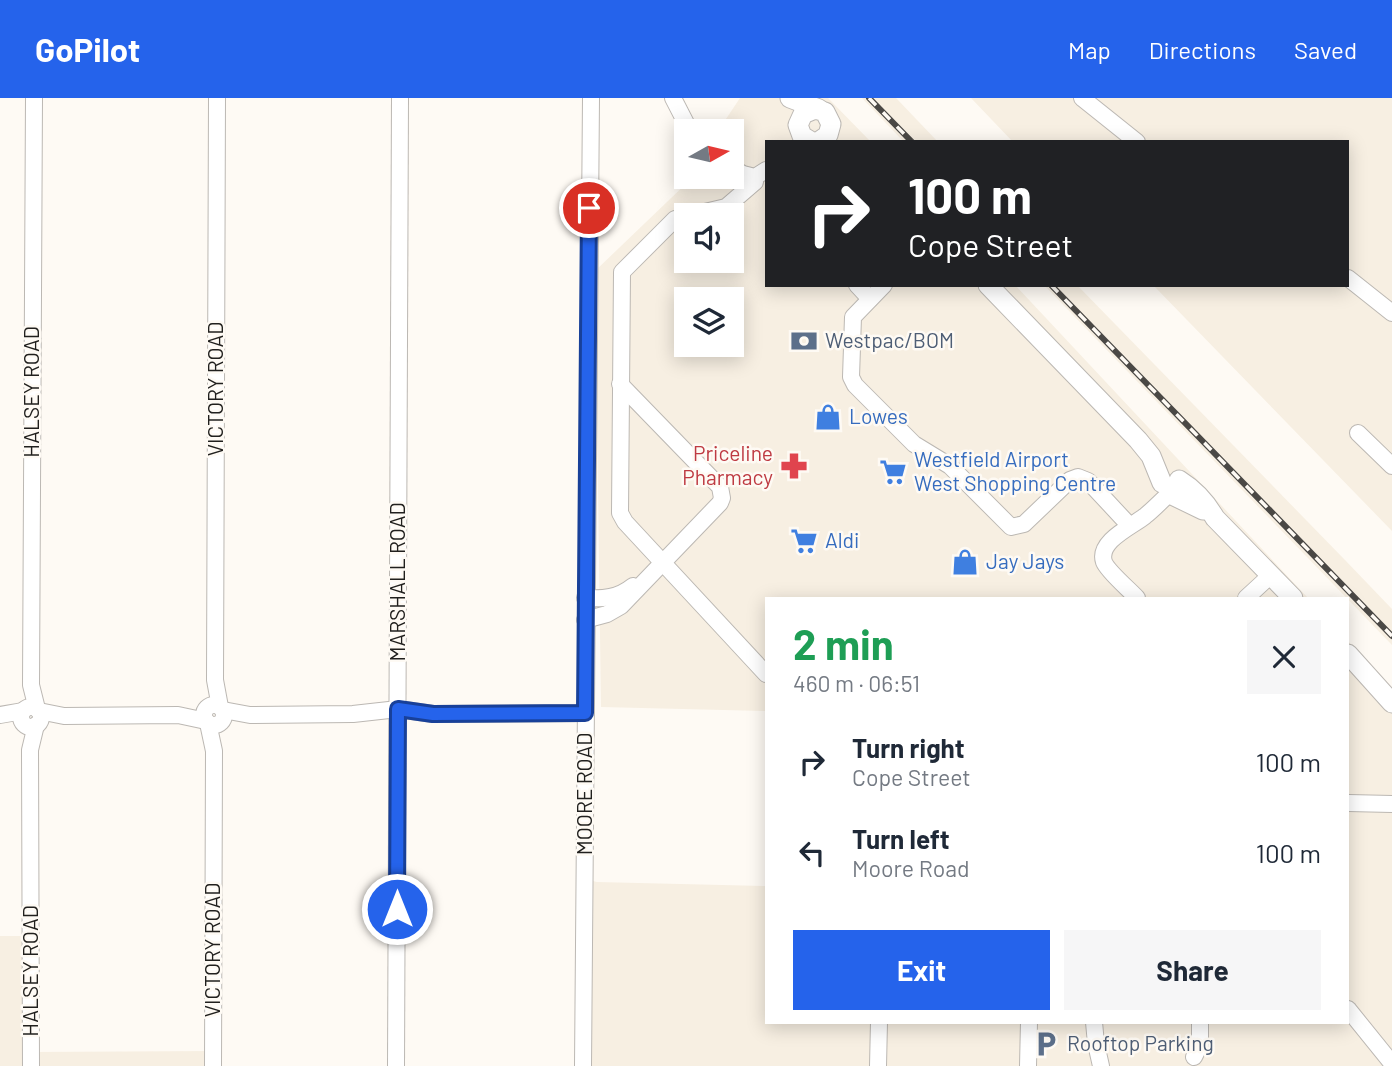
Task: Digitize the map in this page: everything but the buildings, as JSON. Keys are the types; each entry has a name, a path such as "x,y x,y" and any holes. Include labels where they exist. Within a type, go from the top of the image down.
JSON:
{"main road":[{"path":"789,98 825,115 836,140"},
{"path":"789,98 802,136 811,140"},
{"path":"799,123 806,112 825,115"},
{"path":"819,140 828,135 825,115"},
{"path":"990,287 1138,440 1159,455 1169,486 1192,489 1206,503 1215,518 1292,597"},
{"path":"1349,655 1392,703"}],"street":[{"name":"HALSEY ROAD","path":"30,1066 34,98"},
{"name":"VICTORY ROAD","path":"213,1066 217,98"},
{"name":"MARSHALL ROAD","path":"396,1066 400,98"},
{"path":"673,98 684,119"},
{"path":"1082,98 1134,140"},
{"name":"MOORE ROAD","path":"583,1066 590,100"},
{"path":"790,140 799,123"},
{"path":"759,181 726,207 686,215 672,221 622,272 620,513 657,567 765,673"},
{"path":"1349,279 1392,313"},
{"path":"859,287 870,299"},
{"path":"882,287 853,317 852,381 914,444 950,466 1002,521 1011,527 1024,524 1070,480 1078,477 1088,481 1129,525"},
{"path":"585,620 607,614 621,606 720,503 722,490 620,384"},
{"path":"1358,433 1392,466"},
{"path":"1136,597 1104,560 1106,548 1129,525 1142,519 1169,486"},
{"path":"585,598 617,596 657,567"},
{"path":"1247,597 1271,576"},
{"path":"0,717 585,713"},
{"path":"1349,803 1392,804"},
{"path":"1349,1010 1389,1062"},
{"path":"878,1066 879,1024"},
{"path":"1028,1066 1029,1024"},
{"path":"1094,1024 1101,1066"},
{"path":"1195,1057 1200,1045 1200,1024"}],"shaded area":[{"name":"Westfield Airport West Shopping Centre","path":"740,98 828,98 869,140 765,140 765,287 1017,287 1307,597 765,597 765,711 601,707 595,271 680,189 744,189 744,119 726,119"},
{"path":"862,98 896,98 936,140 902,140"},
{"path":"971,98 1392,98 1392,531 1155,287 1349,287 1349,140 1011,140"},
{"path":"1046,287 1079,287 1345,560 1392,609 1392,645 1349,601 1349,597 1346,597"},
{"path":"1349,642 1392,689 1392,1066 583,1066 584,879 597,882 765,886 765,1024 1349,1024"},
{"path":"0,936 31,936 31,1052 213,1051 213,1066 0,1066"}],"railway":[{"path":"869,98 910,140"},
{"path":"1053,287 1392,636"}],"place":[{"name":"Westpac/BOM","path":"804,341"},
{"name":"Lowes","path":"828,417"},
{"name":"Priceline Pharmacy","path":"794,466"},
{"name":"Westfield Airport West Shopping Centre","path":"893,472"},
{"name":"Aldi","path":"804,541"},
{"name":"Jay Jays","path":"965,562"},
{"name":"Rooftop Parking","path":"1046,1044"}],"route":[{"path":"397,909 398,709 433,714 585,713 589,208"}]}
